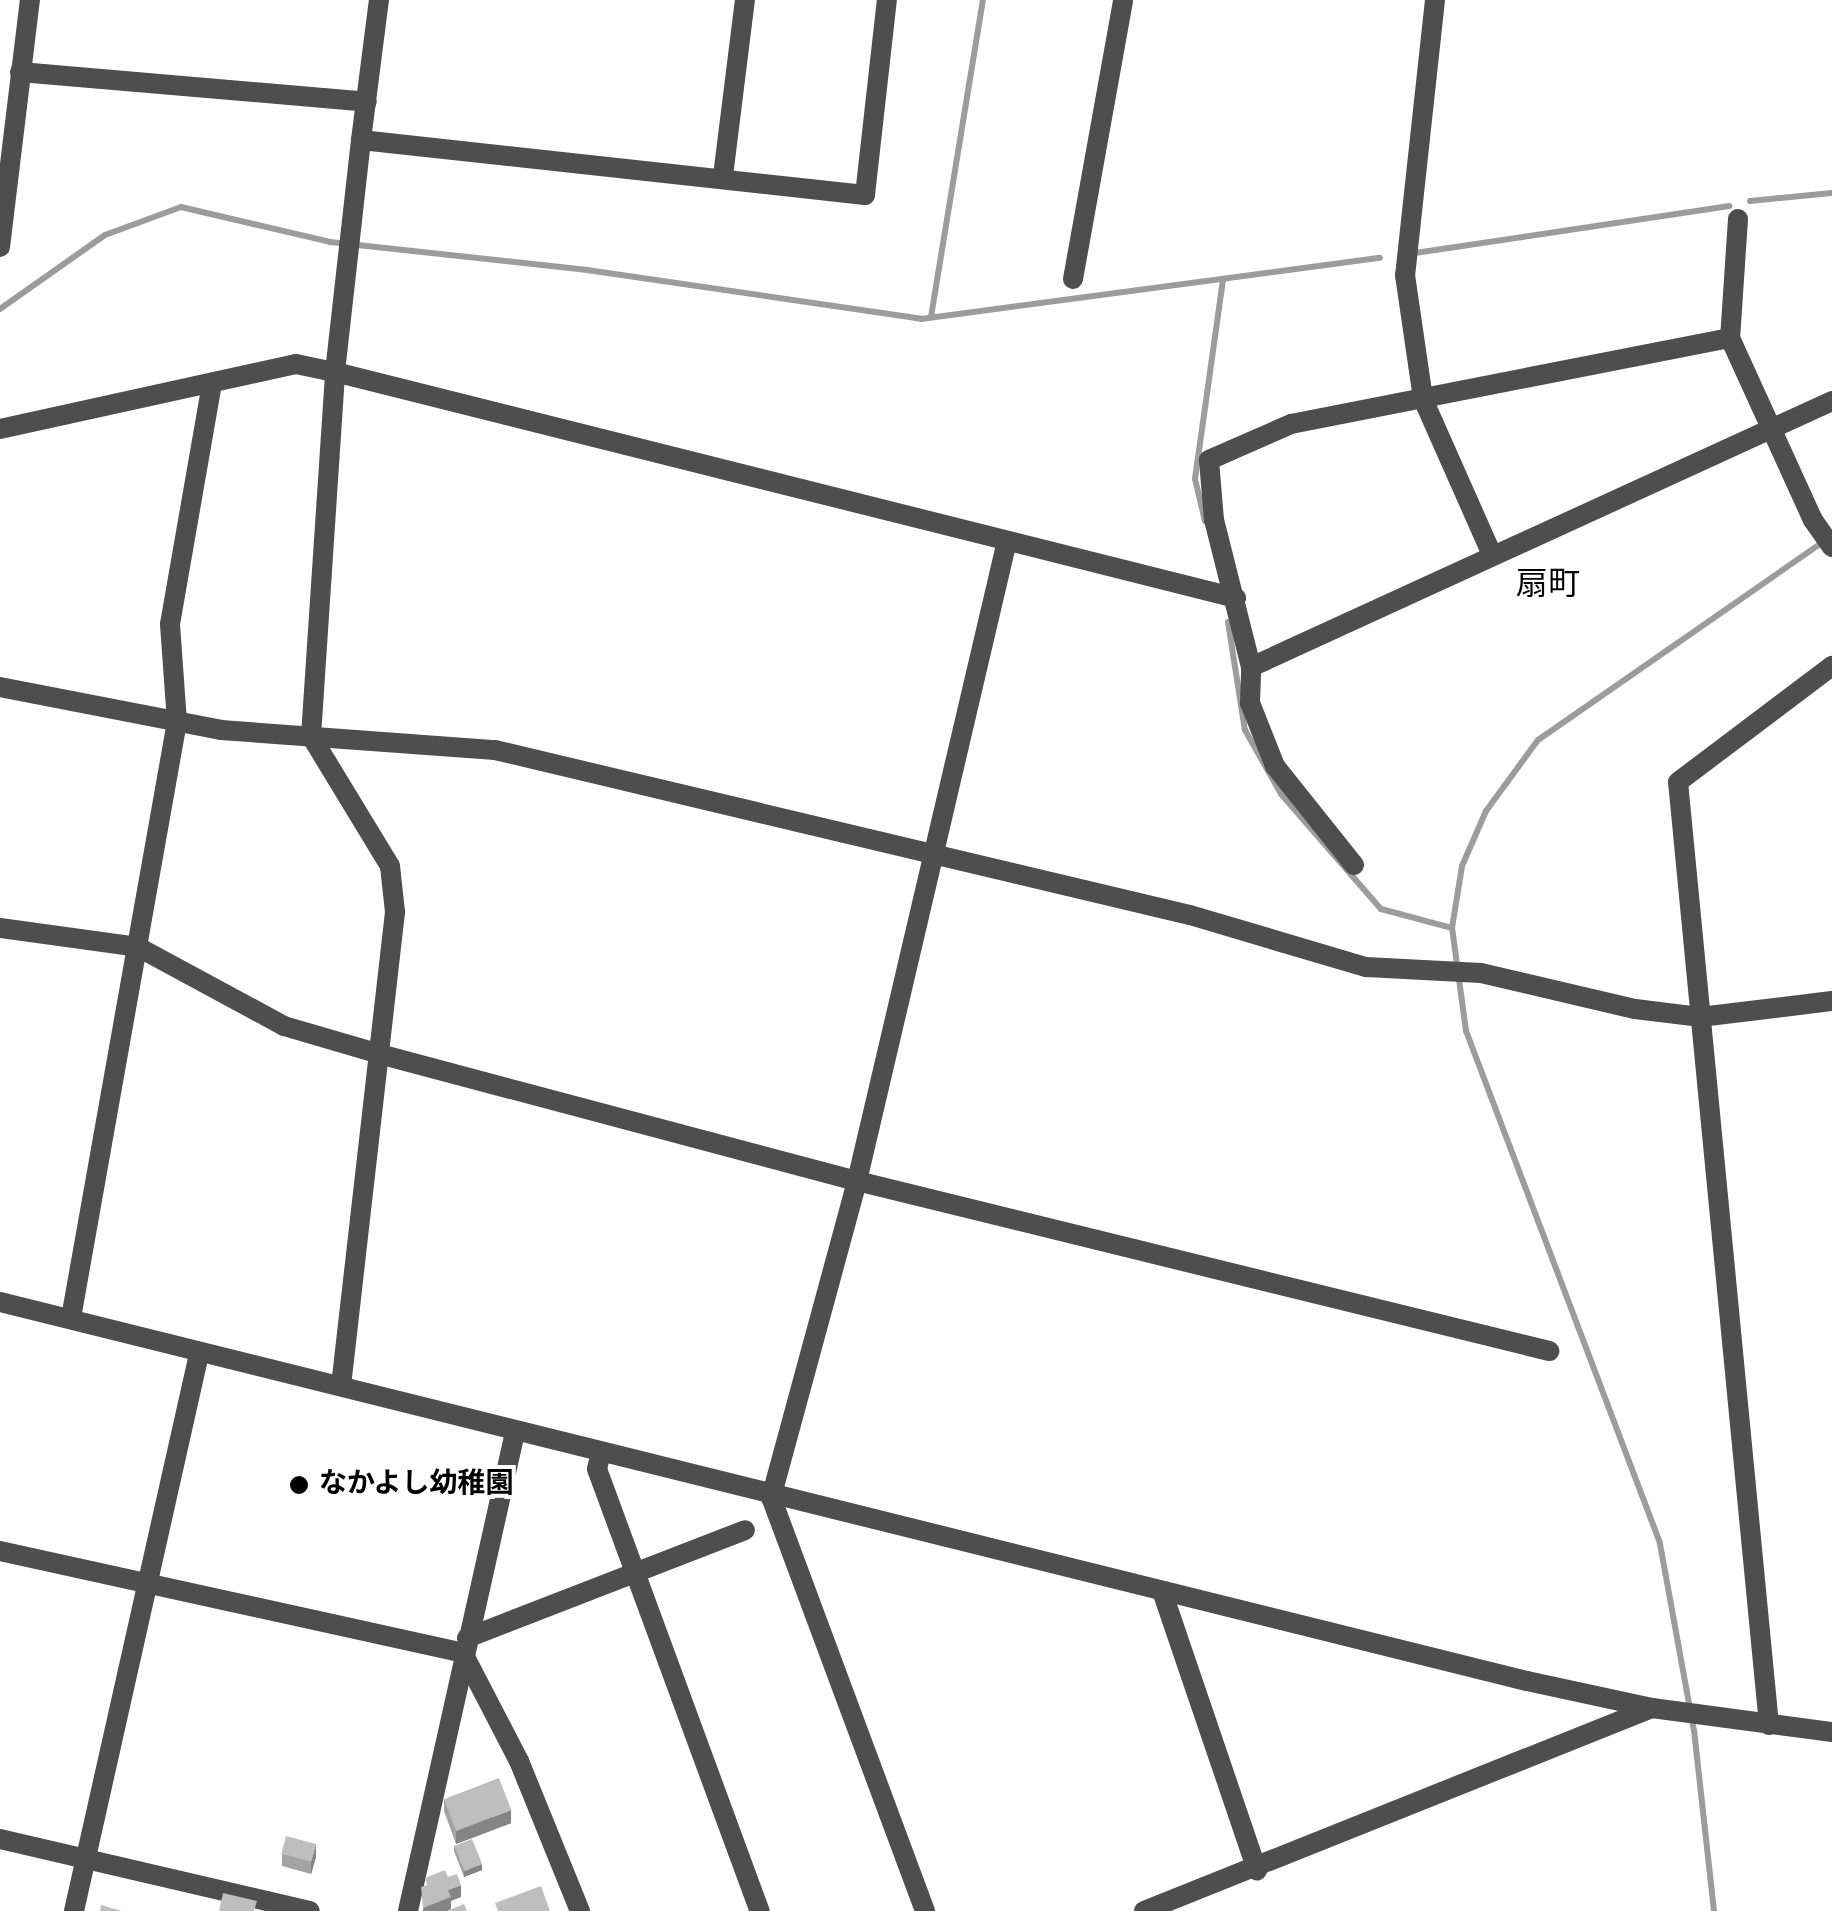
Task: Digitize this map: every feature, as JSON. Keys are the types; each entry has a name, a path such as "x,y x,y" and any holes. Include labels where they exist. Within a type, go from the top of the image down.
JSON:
{"street":[{"path":"0,247 6,143 30,0"},
{"path":"341,1386 382,1055 395,912 390,866 311,736 336,372 379,0"},
{"path":"723,176 745,0"},
{"path":"361,140 723,176 865,195 887,0"},
{"path":"1073,280 1123,0"},
{"path":"1435,0 1405,236 1423,399 1492,554"},
{"path":"20,72 367,102"},
{"path":"1738,219 1730,338 1812,520 1832,547"},
{"path":"1354,865 1275,766 1250,703 1250,667 1214,520 1209,460 1291,424 1730,338"},
{"path":"0,429 296,364 1236,598"},
{"path":"71,1318 177,722 170,624 212,382"},
{"path":"1250,667 1832,400"},
{"path":"925,1911 772,1498 857,1181 1007,541"},
{"path":"1770,1725 1678,782 1832,666"},
{"path":"0,687 177,722 496,750 1190,915 1366,966 1481,974 1700,1017 1832,1000"},
{"path":"0,928 138,948 284,1026 382,1055 857,1181 1549,1351"},
{"path":"0,1302 341,1386 600,1456 1162,1594 1652,1708 1832,1732"},
{"path":"74,1911 200,1354"},
{"path":"408,1911 515,1434"},
{"path":"600,1456 597,1469 760,1911"},
{"path":"0,1550 465,1646 745,1530"},
{"path":"1162,1594 1257,1870"},
{"path":"465,1646 534,1794 580,1911"},
{"path":"1144,1911 1257,1870 1652,1708"},
{"path":"0,1839 310,1911"}],"building":[{"path":"499,1778 511,1810 456,1831 444,1799"},
{"path":"286,1836 316,1844 311,1861 281,1853"},
{"path":"472,1839 482,1864 464,1871 454,1846"},
{"path":"445,1870 448,1877 457,1874 461,1885 448,1890 451,1897 423,1908 421,1887 427,1885 425,1878"},
{"path":"541,1886 550,1911 498,1911 495,1903"},
{"path":"223,1893 257,1901 254,1911 219,1911"},
{"path":"464,1904 467,1911 447,1911"},
{"path":"101,1905 122,1911 100,1911"}],"waterway":[{"path":"931,317 983,0"},
{"path":"1750,201 1832,193"},
{"path":"1415,253 1730,206"},
{"path":"0,309 105,235 181,207 330,242 587,270 921,319 1380,258"},
{"path":"1205,521 1195,479 1223,280"},
{"path":"1714,1911 1694,1731 1660,1543 1466,1031 1452,928 1462,866 1486,811 1538,740 1824,541"},
{"path":"1228,622 1245,730 1281,794 1381,909 1452,928"}],"place":[{"name":"なかよし幼稚園","path":"299,1485"}],"district":[{"name":"扇町","path":"1548,586"}]}
